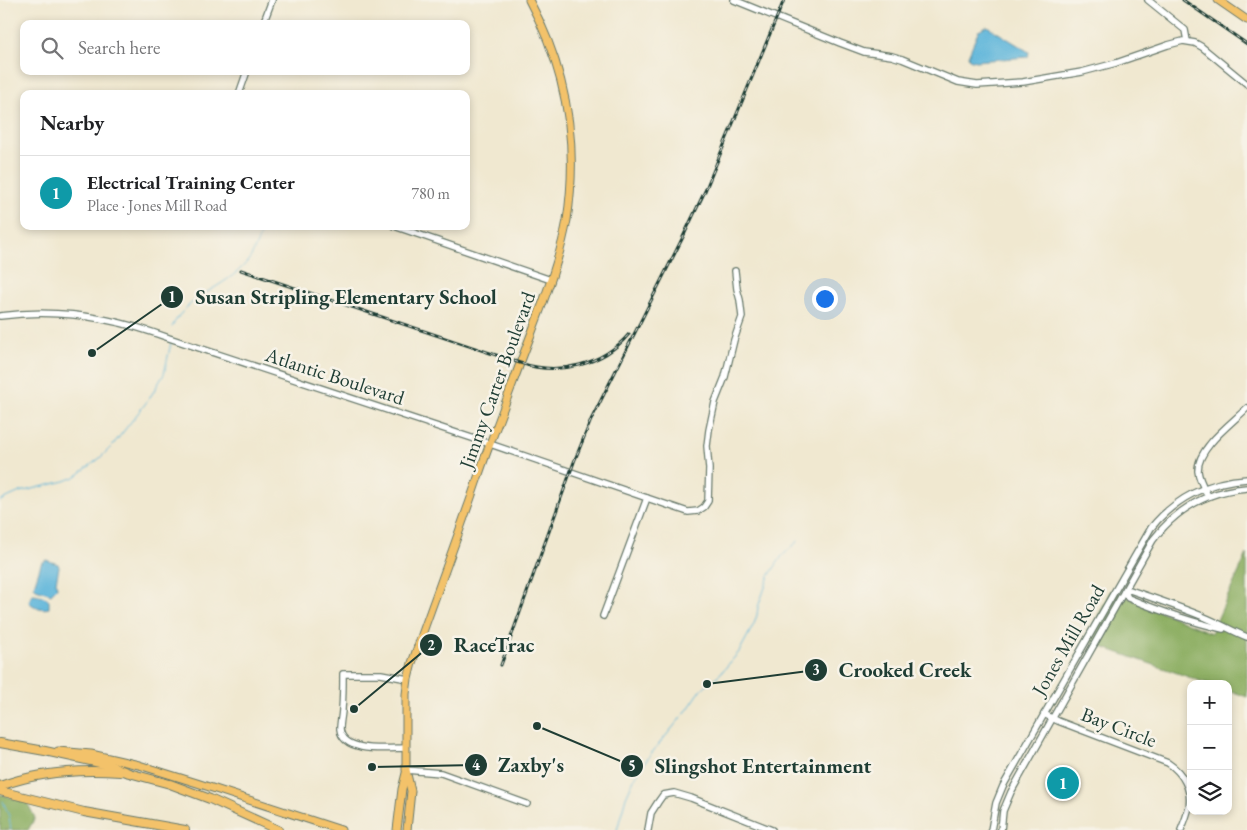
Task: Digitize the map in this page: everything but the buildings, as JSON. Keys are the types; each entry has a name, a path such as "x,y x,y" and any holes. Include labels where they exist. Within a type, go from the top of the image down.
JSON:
{"highway":[{"path":"0,743 109,765 129,773 170,784 278,830"},
{"path":"0,786 56,772 129,773"},
{"path":"0,790 84,812 185,830"}],"main road":[{"name":"Jimmy Carter Boulevard","path":"396,830 399,802 406,770 406,694 412,663 551,280 566,220 571,183 571,147 568,114 552,50 539,18 529,0"},
{"path":"1218,0 1247,20"},
{"path":"45,751 91,754 139,765 341,830"},
{"name":"Jimmy Carter Boulevard","path":"406,770 411,791 406,830"}],"street":[{"path":"265,20 272,0"},
{"path":"734,0 864,52 897,58 958,82 977,85 1023,82 1082,72 1116,63 1168,45 1188,41 1202,47 1247,84"},
{"path":"1148,0 1185,30 1188,41"},
{"path":"240,90 246,75"},
{"path":"406,230 551,280"},
{"name":"Atlantic Boulevard","path":"0,316 21,313 48,313 94,317 148,330 688,512 698,511 708,501 710,469 707,446 709,430 715,402 725,377 742,317 735,271"},
{"path":"1208,496 1198,473 1198,464 1201,456 1212,441 1247,408"},
{"name":"Jones Mill Road","path":"991,830 999,794 1116,588 1156,522 1174,504 1204,488 1224,482 1247,479"},
{"name":"Jones Mill Road","path":"1001,830 1003,811 1011,792 1153,540 1174,517 1186,508 1208,496 1247,488"},
{"path":"603,616 647,498"},
{"path":"1116,588 1125,592 1128,598 1158,610 1205,625 1230,630"},
{"path":"1125,592 1130,590 1163,602 1206,618 1247,637"},
{"path":"406,748 366,748 354,746 345,739 340,726 344,674 381,674 408,679"},
{"name":"Bay Circle","path":"1044,714 1172,766 1184,778 1189,794 1189,807 1181,830"},
{"path":"406,770 441,772 527,804"},
{"path":"648,830 651,813 658,802 664,795 674,793 772,830"}],"green space":[{"path":"1247,554 1247,697 1232,691 1232,680 1197,680 1085,641 1111,590 1211,633"},
{"path":"0,794 27,802 35,818 28,830 0,830"}],"water":[{"path":"987,26 1029,52 1028,57 975,61 969,59 968,56 979,30"},
{"path":"46,560 58,564 59,567 56,582 57,588 51,594 36,589 34,586 41,564"},
{"path":"32,594 48,599 49,608 36,607 31,604 29,602"}],"waterway":[{"path":"172,327 187,307 237,272 246,263 260,235"},
{"path":"0,501 20,492 75,477 100,458 112,446 149,399 164,374 171,343"},
{"path":"617,830 626,797 634,779 650,755 688,709 701,690 721,673 739,652 754,624 769,576 782,556 798,541"},
{"path":"3,801 9,816 11,830"}],"railway":[{"path":"501,665 591,420 705,191 784,0"},
{"path":"1183,0 1247,44"},
{"path":"241,270 535,367 565,368 579,365 606,353 629,334"}],"place":[{"name":"Susan Stripling Elementary School","path":"92,353"},
{"name":"Crooked Creek","path":"707,684"},
{"name":"RaceTrac","path":"354,709"},
{"name":"Slingshot Entertainment","path":"537,726"},
{"name":"Zaxby's","path":"372,767"},
{"name":"Electrical Training Center","path":"1063,783"}]}
